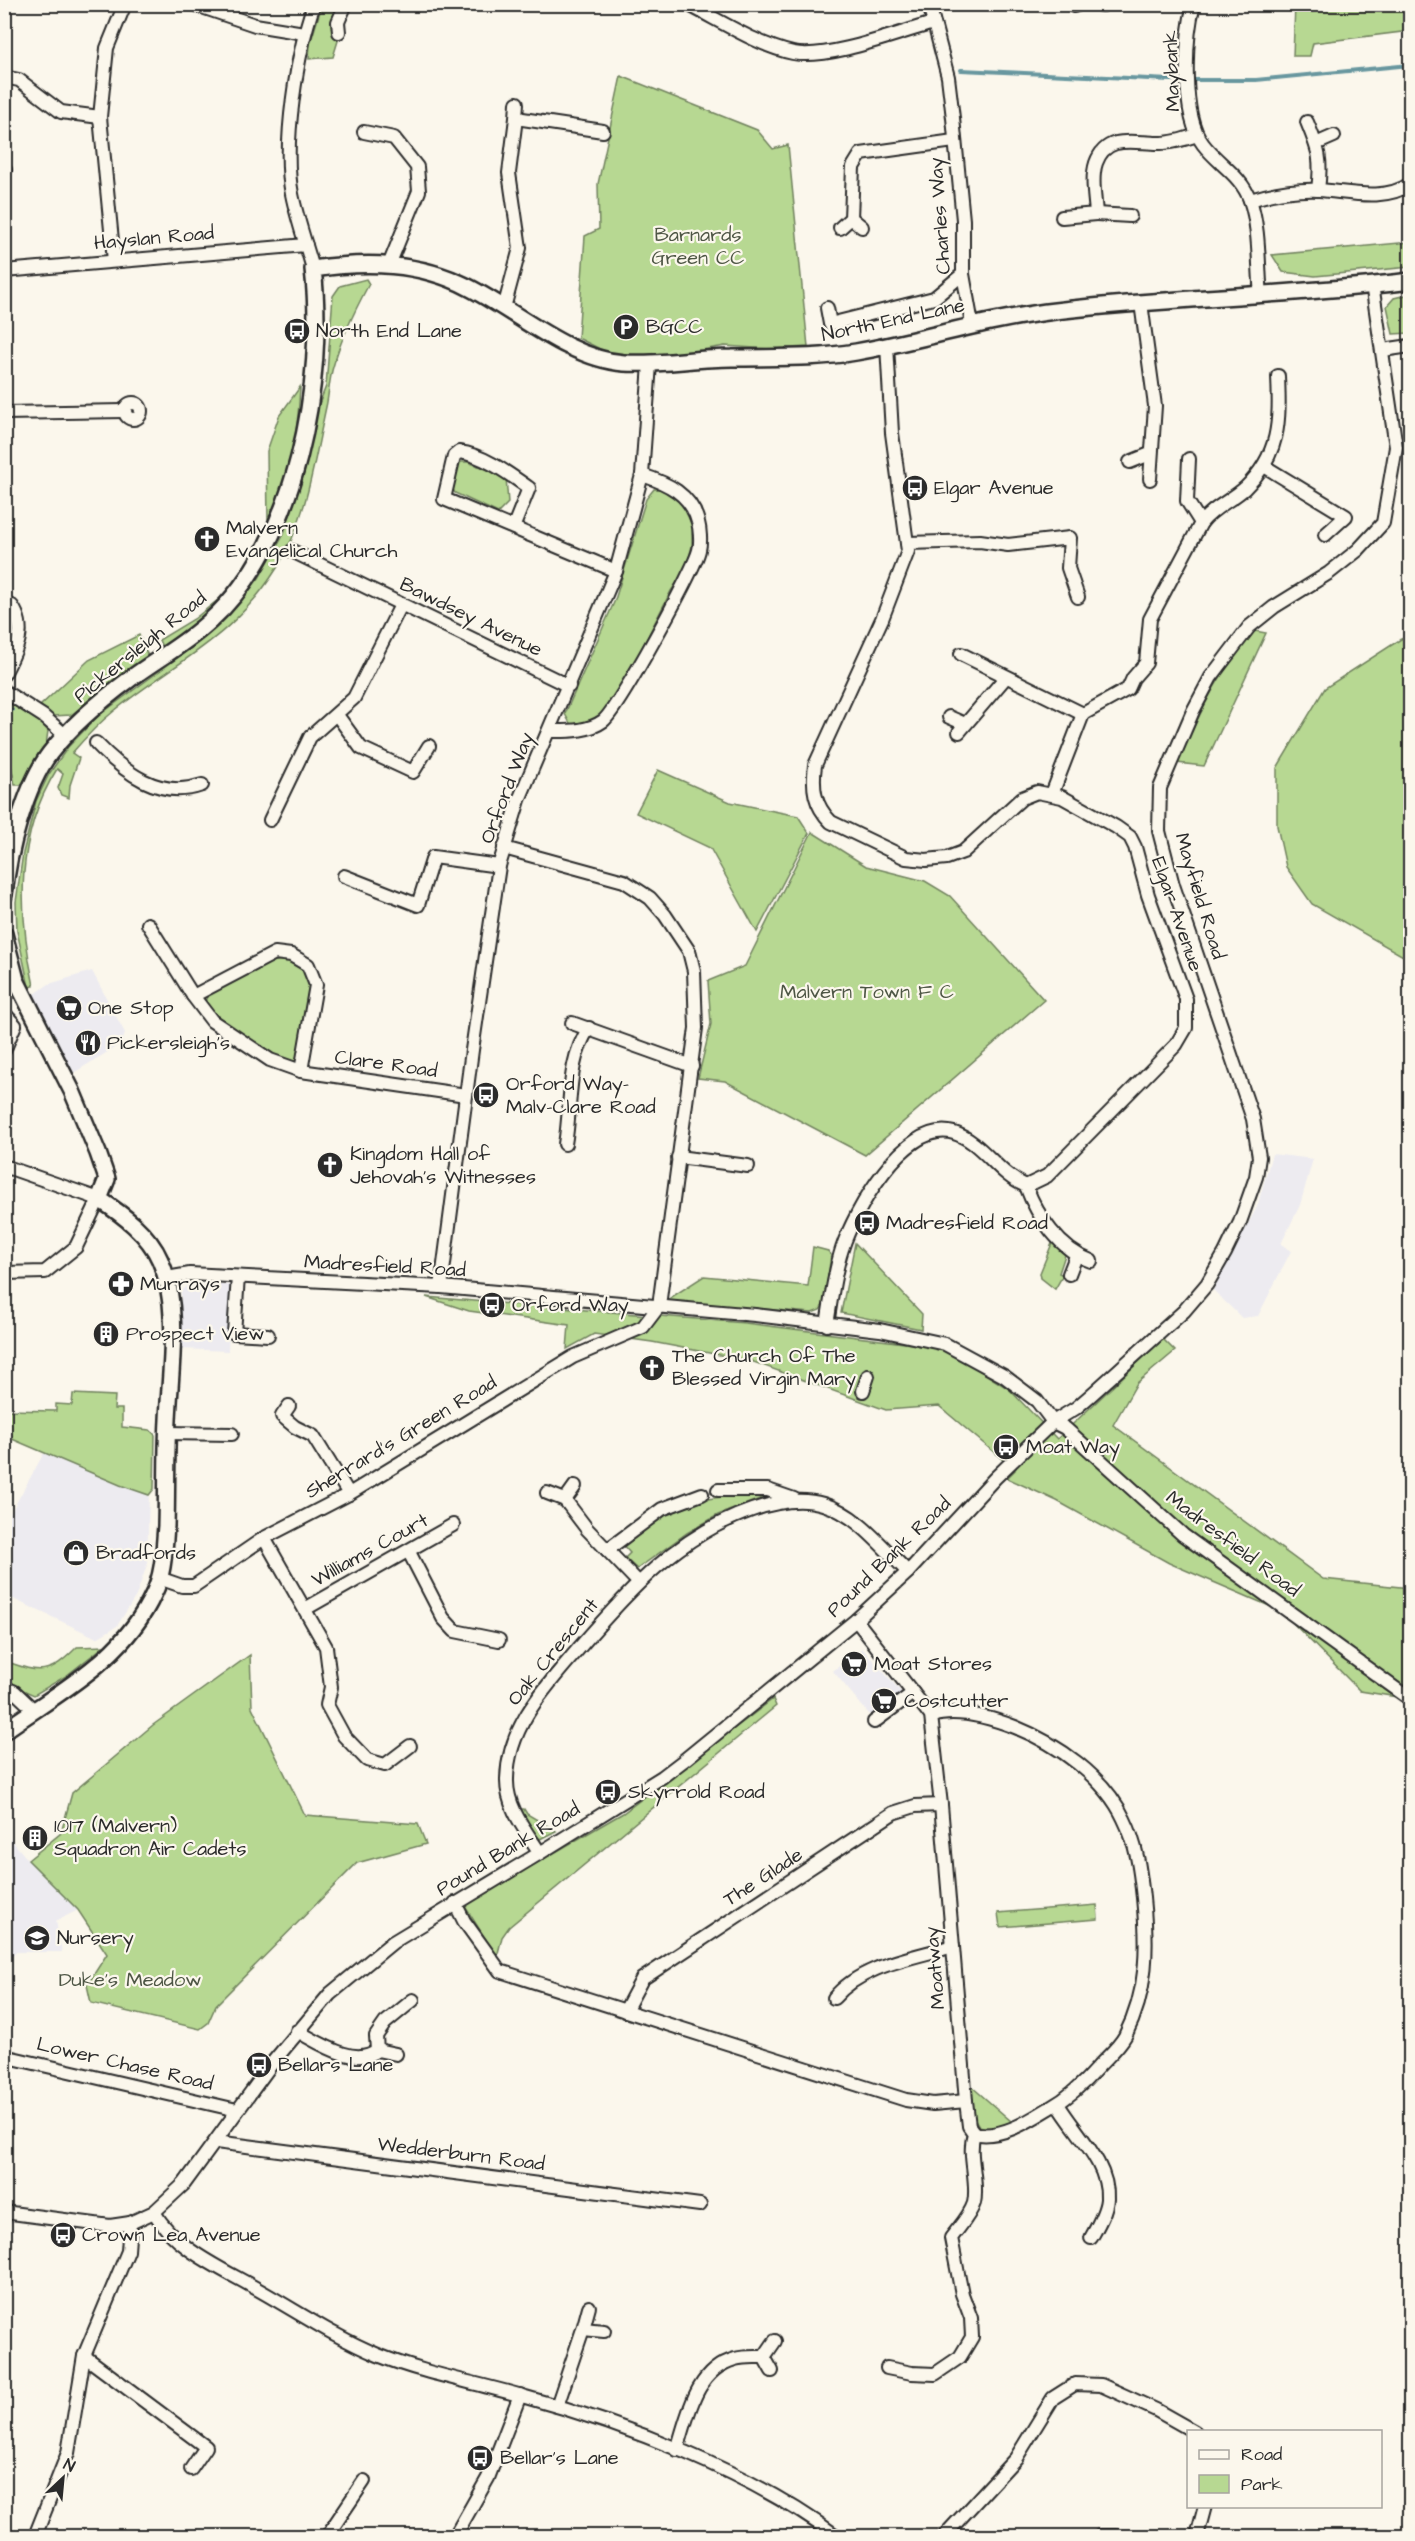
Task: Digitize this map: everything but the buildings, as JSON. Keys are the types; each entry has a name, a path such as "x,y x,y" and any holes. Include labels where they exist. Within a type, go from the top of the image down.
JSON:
{"main road":[{"name":"North End Lane","path":"313,269 349,264 388,265 428,270 466,286 561,342 601,359 650,364 729,358 819,358 887,345 972,324 1054,311 1261,296 1410,281"},
{"name":"Pickersleigh Road","path":"4,895 14,839 24,805 49,755 66,736 129,679 212,620 251,576 270,541 293,481 309,405 316,332 313,269"},
{"path":"4,934 10,982 90,1132 107,1179 99,1199 122,1214 149,1242 160,1258 167,1278 172,1314 166,1526 159,1578 147,1605 115,1650 94,1670 4,1731"}],"street":[{"path":"114,261 100,117 107,48 125,4"},
{"path":"194,4 255,25 304,33"},
{"name":"Pickersleigh Road","path":"313,269 292,194 289,157 304,33 314,4"},
{"path":"339,32 338,22 346,4"},
{"path":"687,4 765,43 794,53 819,54 933,23"},
{"name":"Charles Way","path":"929,4 948,77 963,220 963,274 972,324"},
{"name":"Maybank","path":"1194,4 1187,35 1190,112 1197,135 1204,145 1232,170 1250,200 1261,296"},
{"path":"4,77 19,80 61,112 100,117"},
{"path":"504,308 520,249 509,173 518,103"},
{"path":"516,118 603,132"},
{"path":"1307,122 1318,143 1320,168 1318,190"},
{"path":"364,132 394,138 417,167 419,191 388,265"},
{"path":"1096,214 1094,176 1096,162 1103,151 1114,142 1137,140 1160,143 1197,135"},
{"path":"1318,143 1334,136"},
{"name":"Charles Way","path":"851,218 853,167 861,154 954,141"},
{"path":"1250,200 1270,193 1318,190 1363,195 1401,190 1410,184"},
{"path":"1062,217 1096,214 1130,216"},
{"path":"840,228 851,218 862,227"},
{"name":"Hayslan Road","path":"4,271 306,245"},
{"name":"North End Lane","path":"827,308 830,324 890,311 934,298 963,274"},
{"path":"1372,284 1383,350 1410,346"},
{"path":"1141,303 1155,406 1150,479"},
{"path":"887,345 892,433 908,551 882,619 815,765 813,787 822,812 831,822 906,858 926,860 948,858 963,852 1022,798 1037,792 1052,794 1083,714 1128,689 1132,678 1146,663 1150,619 1201,523 1245,488 1264,466 1277,439 1280,413 1278,376"},
{"name":"Mayfield Road","path":"1053,1422 1076,1408 1091,1395 1184,1311 1207,1284 1240,1222 1256,1177 1259,1157 1253,1119 1173,885 1159,831 1160,788 1193,711 1211,676 1249,627 1274,607 1358,550 1383,523 1396,447 1383,350"},
{"name":"Orford Way","path":"441,1287 466,1095 504,848 519,800 616,571 642,475 650,364"},
{"path":"4,412 124,411"},
{"path":"513,528 529,488 502,470 467,453 459,452 454,456 444,499 513,528 616,571"},
{"path":"1130,462 1150,454"},
{"path":"1189,459 1187,501 1201,523"},
{"path":"1264,466 1346,516 1325,535"},
{"name":"Orford Way","path":"550,731 577,730 605,720 650,649 699,550 698,522 688,500 670,484 642,475"},
{"path":"907,543 980,541 1008,544 1070,538 1068,568 1078,597"},
{"name":"Bawdsey Avenue","path":"292,551 569,686"},
{"path":"270,820 310,737 337,716 354,698 401,605"},
{"path":"4,674 20,644 20,611"},
{"path":"961,654 1005,678 1083,714"},
{"path":"949,717 962,728 1005,678"},
{"path":"4,691 43,716 66,736"},
{"path":"337,716 361,748 414,772 429,746"},
{"path":"96,743 121,769 151,784 190,789 202,785"},
{"name":"Elgar Avenue","path":"1026,1185 1047,1176 1091,1134 1171,1051 1186,1028 1186,999 1130,837 1052,794"},
{"path":"504,848 624,881 650,898 665,915 689,951 694,971 696,1013 692,1065 659,1306"},
{"path":"344,876 418,905 433,857 500,866"},
{"name":"Clare Road","path":"148,924 193,996 212,1021 270,1060 301,1071 466,1095"},
{"path":"193,996 275,953 291,955 308,965 316,985 301,1071"},
{"path":"4,1013 15,1025 4,1051"},
{"path":"572,1023 692,1065"},
{"path":"565,1144 573,1065 581,1039 589,1028"},
{"path":"828,1325 842,1247 859,1207 878,1180 911,1143 930,1133 951,1132 970,1139 1013,1180 1026,1185 1038,1214 1076,1256 1091,1261"},
{"path":"678,1157 748,1166"},
{"path":"4,1166 99,1199 76,1247 45,1272 4,1273"},
{"path":"1069,1274 1076,1256"},
{"name":"Madresfield Road","path":"167,1278 190,1274 441,1287 659,1306 880,1330 945,1344 1004,1376 1037,1401 1053,1422 1065,1428 1184,1535 1410,1699"},
{"path":"238,1277 234,1333 268,1335"},
{"name":"Sherrard's Green Road","path":"159,1578 182,1587 194,1586 264,1538 349,1494 573,1357 643,1327 659,1306"},
{"path":"863,1391 868,1376"},
{"path":"290,1406 282,1416 295,1427 313,1436 349,1494"},
{"name":"Pound Bank Road","path":"8,2215 110,2226 130,2223 154,2212 184,2184 297,2031 330,1994 393,1942 662,1777 856,1620 908,1572 995,1478 1053,1422"},
{"path":"167,1433 232,1434"},
{"path":"565,1500 575,1486"},
{"name":"Oak Crescent","path":"718,1490 768,1490 795,1500 824,1504 854,1520 908,1572"},
{"path":"547,1493 565,1500 586,1529 638,1582"},
{"path":"607,1550 662,1509 702,1494"},
{"name":"Oak Crescent","path":"540,1852 514,1812 507,1781 512,1742 524,1717 550,1683 638,1582 672,1553 722,1520 768,1504 795,1500"},
{"name":"Williams Court","path":"305,1609 409,1552 453,1524"},
{"path":"264,1538 326,1647 331,1687 327,1705 344,1736 367,1760 385,1765 410,1746"},
{"path":"409,1552 443,1618 455,1631 499,1640"},
{"path":"856,1620 931,1716 943,1713 978,1716 1003,1722 1063,1752 1101,1785 1124,1817 1137,1851 1147,1948 1141,1992 1124,2037 1090,2076 1058,2104 1028,2121 994,2134 974,2133"},
{"path":"4,1687 15,1692 34,1710"},
{"path":"874,1722 913,1693"},
{"name":"Moatway","path":"887,2368 912,2373 935,2374 960,2357 972,2337 971,2318 962,2294 951,2238 964,2221 974,2202 972,2161 974,2133 969,2126 966,2101 941,1804 931,1716"},
{"name":"The Glade","path":"625,2011 642,1980 892,1813 915,1806 941,1804"},
{"path":"455,1903 464,1921 500,1971 906,2100 933,2103 966,2101"},
{"path":"834,1998 845,1984 864,1973 952,1946"},
{"path":"377,2050 376,2036 385,2024 413,2000"},
{"path":"297,2031 334,2050 352,2055 361,2057 377,2050"},
{"path":"377,2050 396,2054"},
{"name":"Lower Chase Road","path":"4,2056 237,2110"},
{"path":"1058,2104 1098,2161 1105,2179 1107,2200 1091,2238"},
{"name":"Wedderburn Road","path":"216,2142 700,2205"},
{"path":"154,2212 163,2227 176,2240 231,2274 377,2354 448,2379 557,2406 677,2450 768,2492 836,2536"},
{"path":"35,2536 68,2453 84,2356 128,2251 130,2223"},
{"path":"557,2406 589,2307"},
{"path":"583,2329 604,2331"},
{"path":"764,2357 775,2341"},
{"path":"84,2356 206,2447 191,2469"},
{"path":"677,2450 697,2389 716,2368 736,2358 764,2357"},
{"path":"764,2357 772,2371"},
{"path":"944,2536 1016,2458 1053,2398 1075,2384 1101,2385 1156,2410 1191,2430"},
{"path":"454,2536 488,2478 520,2395"},
{"path":"327,2536 364,2481"},
{"path":"1197,2536 1204,2508"},
{"path":"1101,2536 1117,2536"}],"shaded area":[{"path":"92,971 125,1033 122,1043 72,1074 32,996 49,984"},
{"path":"1272,1154 1313,1159 1300,1205 1281,1244 1291,1251 1258,1316 1242,1318 1213,1290 1257,1207"},
{"path":"189,1283 231,1285 228,1351 180,1349 181,1291"},
{"name":"Bradfords","path":"44,1453 149,1495 147,1565 136,1596 117,1626 97,1638 5,1595 5,1523"},
{"path":"862,1648 903,1694 873,1719 833,1671"},
{"path":"5,1832 28,1860 78,1910 56,1921 62,1952 16,1952 5,1962"}],"green space":[{"path":"322,5 341,5 332,26 341,31 333,57 309,59 310,44"},
{"path":"1295,5 1410,5 1410,31 1313,43 1310,56 1293,56"},
{"name":"Barnards Green CC","path":"621,76 757,130 773,149 788,145 808,347 771,349 725,346 673,355 638,356 608,353 578,338 585,236 599,229 598,184"},
{"path":"1410,242 1410,267 1315,276 1283,272 1272,255"},
{"path":"366,279 369,284 349,324 333,367 303,510 277,568 260,593 222,632 114,711 72,753 79,758 70,785 69,798 61,795 58,788 63,774 57,769 43,795 33,821 24,875 25,930 34,986 29,987 17,931 16,902 23,853 36,801 49,774 68,747 98,716 195,645 227,616 259,578 283,536 304,473 316,412 326,386 333,296 340,286"},
{"path":"1410,294 1410,333 1393,334 1387,306 1394,298"},
{"path":"300,387 289,471 273,519 268,520 267,451 279,416"},
{"path":"458,462 468,462 506,477 508,503 498,513 455,493 452,488"},
{"path":"654,489 669,489 683,506 692,525 692,546 686,569 671,591 627,677 602,718 571,725 565,714 615,600 646,499"},
{"path":"229,591 198,626 163,649 159,640 194,619"},
{"path":"1255,631 1266,633 1204,766 1177,763 1220,677"},
{"path":"139,635 148,656 71,715 53,716 39,707 89,660"},
{"path":"1410,637 1410,960 1312,904 1286,867 1277,826 1277,768 1325,688 1401,639"},
{"path":"5,698 40,722 48,731 46,745 21,785 15,785 11,765 5,764 4,727 9,714 5,712"},
{"path":"658,770 730,802 798,816 809,833 757,932 710,848 636,813"},
{"name":"Malvern Town F C","path":"812,832 866,866 925,881 950,896 1044,1000 865,1155 725,1081 698,1078 711,1024 708,981 745,966"},
{"path":"287,959 303,968 311,982 300,1056 296,1061 289,1062 254,1045 230,1029 211,1012 205,1002 207,996 260,964"},
{"path":"1053,1241 1065,1255 1059,1273 1063,1275 1055,1289 1041,1278 1040,1273"},
{"path":"855,1243 922,1314 921,1329 841,1313"},
{"path":"813,1247 828,1251 831,1255 824,1304 820,1310 812,1313 669,1301 670,1298 704,1276 808,1286"},
{"path":"426,1297 745,1323 944,1348 1009,1389 1057,1439 1163,1339 1175,1351 1137,1383 1113,1425 1323,1579 1410,1588 1410,1699 1360,1691 1281,1611 1169,1563 1057,1501 1007,1478 1015,1470 939,1406 886,1410 751,1361 652,1342 594,1334 567,1349 569,1325 469,1311"},
{"path":"73,1394 115,1396 114,1409 122,1409 122,1427 150,1430 155,1435 154,1489 149,1495 5,1436 5,1410 56,1411 56,1404 72,1405"},
{"path":"770,1495 718,1515 687,1533 637,1569 625,1558 630,1553 622,1544 641,1529 674,1509 707,1499"},
{"path":"104,1646 66,1676 34,1695 5,1682 5,1661 36,1670 44,1669 59,1663 77,1647"},
{"name":"Duke's Meadow","path":"250,1655 252,1707 305,1815 418,1824 426,1844 357,1863 216,2005 208,2023 200,2029 91,2003 87,1985 107,1954 78,1910 28,1860 61,1833 72,1793 153,1725"},
{"path":"773,1699 776,1706 509,1927 502,1937 497,1957 464,1905 623,1813"},
{"path":"520,1809 524,1809 527,1814 556,1831 540,1839 528,1829"},
{"path":"1097,1905 1098,1919 1000,1927 998,1913"},
{"path":"971,2086 1012,2122 991,2129 979,2126 974,2118"}],"waterway":[{"path":"961,70 1170,80 1256,80 1410,65"},
{"path":"4,707 12,710"}],"place":[{"name":"BGCC","path":"626,327"},
{"name":"North End Lane","path":"297,331"},
{"name":"Elgar Avenue","path":"915,488"},
{"name":"Malvern Evangelical Church","path":"207,539"},
{"name":"One Stop","path":"69,1008"},
{"name":"Pickersleigh's","path":"88,1043"},
{"name":"Orford Way- Malv-Clare Road","path":"486,1095"},
{"name":"Kingdom Hall of Jehovah's Witnesses","path":"330,1165"},
{"name":"Madresfield Road","path":"867,1223"},
{"name":"Murrays","path":"121,1284"},
{"name":"Orford Way","path":"492,1305"},
{"name":"Prospect View","path":"106,1334"},
{"name":"The Church Of The Blessed Virgin Mary","path":"652,1368"},
{"name":"Moat Way","path":"1006,1447"},
{"name":"Bradfords","path":"76,1553"},
{"name":"Moat Stores","path":"854,1664"},
{"name":"Costcutter","path":"884,1701"},
{"name":"Skyrrold Road","path":"608,1792"},
{"name":"1017 (Malvern) Squadron Air Cadets","path":"35,1838"},
{"name":"Nursery","path":"37,1938"},
{"name":"Bellars Lane","path":"259,2065"},
{"name":"Crown Lea Avenue","path":"63,2235"},
{"name":"Bellar's Lane","path":"480,2458"}]}
